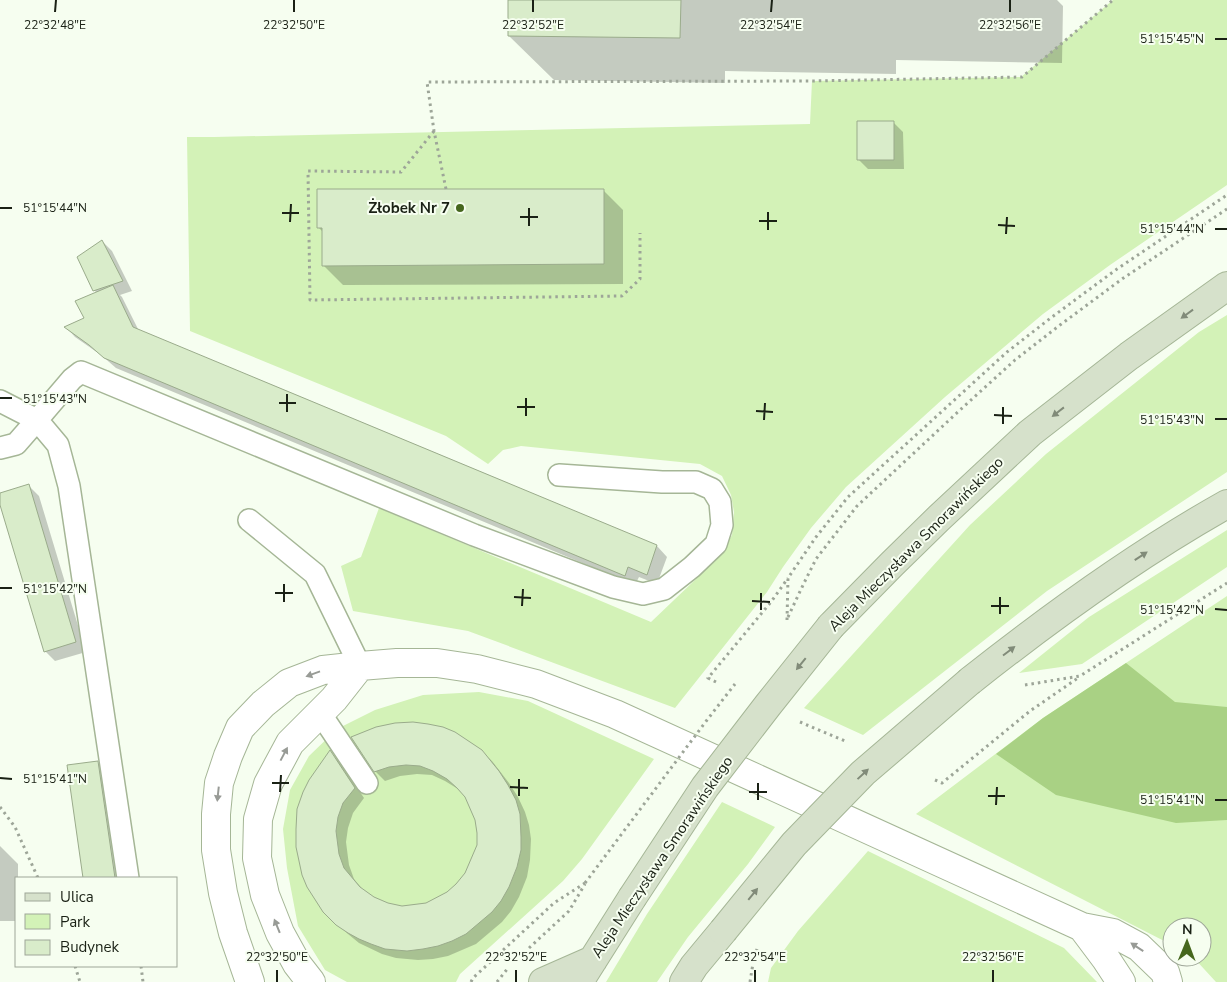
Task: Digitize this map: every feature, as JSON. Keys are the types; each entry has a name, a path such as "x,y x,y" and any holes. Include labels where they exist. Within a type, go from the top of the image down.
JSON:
{"main road":[{"name":"Aleja Mieczysława Smorawińskiego","path":"586,971 705,787 832,626 939,518 1030,433 1129,356 1227,286"},
{"path":"692,977 723,931 794,844 863,773 970,681 1079,598 1142,555 1227,504"},
{"path":"543,982 586,971"}],"street":[{"path":"250,982 233,933 223,892 216,850 216,814 219,783 240,728 263,704 289,683 323,670 397,663 437,663 477,669 536,684 624,718 1082,927 1113,933 1139,947 1171,979"},
{"path":"311,982 297,964 280,932 265,895 257,858 258,819 268,784 290,743 334,699 360,666"},
{"path":"1082,927 1121,982"}],"lane":[{"path":"0,448 16,444 72,379 82,372 474,535 613,587 643,594 664,589 692,567 716,544 722,525 720,502 712,489 696,482 662,482 559,475"},
{"path":"0,401 37,420 58,444 69,486 128,877"},
{"path":"249,520 315,574 360,666"},
{"path":"320,713 367,783"}],"path":[{"path":"446,189 434,131 427,82 812,81 1022,76 1113,0"},
{"path":"434,131 401,172 308,171 310,300 622,296 640,279 640,233"},
{"path":"716,682 708,678 771,602 816,537 848,497 1007,352 1117,269 1227,195"},
{"path":"788,578 787,620 816,559 857,506 953,416 1015,360 1060,325 1122,279 1227,209"},
{"path":"935,780 942,783 1030,712 1080,676 1227,583"},
{"path":"1021,685 1080,676"},
{"path":"792,718 845,742"},
{"path":"0,807 15,827 38,877"},
{"path":"471,982 473,978 554,903 585,883 569,911 528,948"},
{"path":"750,982 754,956 759,944"},
{"path":"75,967 80,982"},
{"path":"141,967 143,982"},
{"path":"498,982 509,968"}],"green space":[{"path":"1113,0 1227,0 1227,185 1110,265 1043,314 945,397 846,487 811,528 767,592 675,708 468,631 353,611 341,566 361,557 379,508 651,622 718,558 732,535 734,512 731,495 722,476 700,464 521,446 503,450 488,464 446,436 190,331 187,137 810,124 812,81 1021,77"},
{"path":"1227,315 1227,472 1047,591 863,735 804,708 970,525 1046,454 1199,332"},
{"path":"1227,530 1227,567 1082,664 1019,673 1089,617"},
{"path":"1227,596 1227,982 1216,982 1202,967 1212,967 1212,917 1162,917 1162,940 916,814 1043,718"},
{"path":"1126,663 1175,702 1227,707 1227,820 1176,823 1056,795 996,754 1043,718"},
{"path":"479,692 528,701 654,759 582,859 563,881 460,974 456,982 347,982 325,970 298,926 287,868 283,829 290,790 309,756 337,729 375,710 423,695"},
{"path":"722,802 775,827 748,864 688,937 657,982 606,982 647,914"},
{"path":"868,851 1064,948 1097,982 768,982 771,968 798,931"}],"building":[{"path":"508,0 681,0 680,38 508,36"},
{"path":"857,121 894,121 894,160 857,160"},
{"name":"Żłobek Nr 7","path":"317,189 604,189 604,264 322,266 322,228 317,228"},
{"path":"102,240 123,281 93,291 77,257"},
{"path":"113,285 133,327 657,545 647,575 628,567 625,576 104,358 64,327 84,318 75,301"},
{"path":"29,484 76,642 44,652 0,505 0,493"},
{"path":"413,722 443,727 455,732 482,750 499,771 516,800 520,814 521,850 509,887 492,912 466,934 452,941 438,946 407,951 385,949 359,939 336,925 323,912 307,887 302,875 296,847 296,829 297,809 303,792 330,750 355,788 343,803 336,831 339,854 344,868 360,887 374,897 402,906 426,903 447,892 456,884 465,873 477,845 475,820 465,797 447,779 420,766 389,767 374,772 351,737 376,727"},
{"path":"98,761 115,877 83,877 67,765"}],"place":[{"name":"Żłobek Nr 7","path":"460,208"}]}
